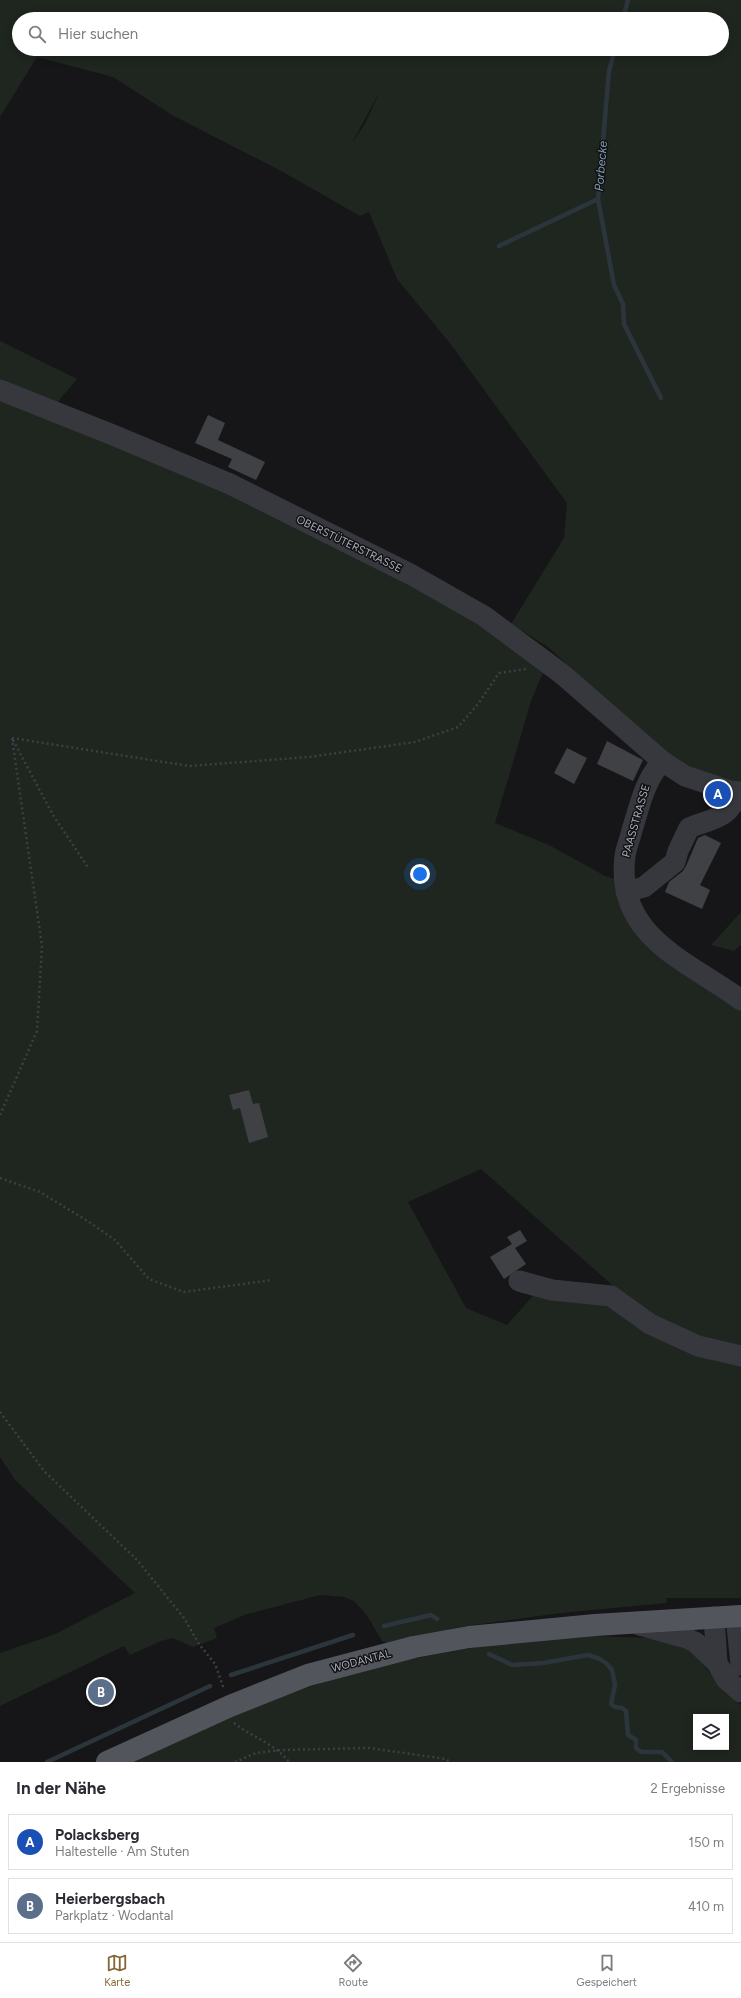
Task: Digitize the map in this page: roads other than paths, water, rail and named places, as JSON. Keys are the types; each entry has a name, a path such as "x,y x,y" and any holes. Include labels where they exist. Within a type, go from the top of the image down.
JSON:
{"main road":[{"name":"WODANTAL","path":"107,1762 230,1706 308,1675 414,1647 469,1637 631,1623 738,1616"}],"street":[{"name":"OBERSTÜTERSTRASSE","path":"0,390 230,484 438,590 484,616 549,663 618,721 662,761 685,776 740,792"},
{"name":"PAASSTRASSE","path":"662,761 651,773 644,790 625,855 624,877 630,905 641,923 654,939 675,957 741,1000"},
{"path":"626,892 644,887 664,872 675,862 678,851 690,828 718,818 730,810 740,792"},
{"path":"520,1281 552,1290 611,1296 650,1324 698,1346 741,1356"},
{"name":"WODANTAL","path":"738,1616 741,1665"},
{"name":"WODANTAL","path":"714,1618 717,1663"},
{"name":"WODANTAL","path":"631,1623 695,1642 717,1663 726,1679 741,1692"}],"waterway":[{"name":"Porbecke","path":"625,12 628,0"},
{"name":"Porbecke","path":"499,246 598,199 609,71 613,56"},
{"path":"598,199 614,285 623,304 624,324 661,398"},
{"path":"384,1626 431,1615 437,1619"},
{"path":"231,1675 353,1635"},
{"path":"489,1654 512,1665 543,1663 588,1655 600,1659 612,1670 615,1685 611,1704 626,1711 628,1735 636,1740 636,1748 641,1752 662,1752 672,1762"},
{"path":"47,1762 210,1686"}],"place":[{"name":"Polacksberg","path":"718,794"},
{"name":"Heierbergsbach","path":"101,1692"}]}
